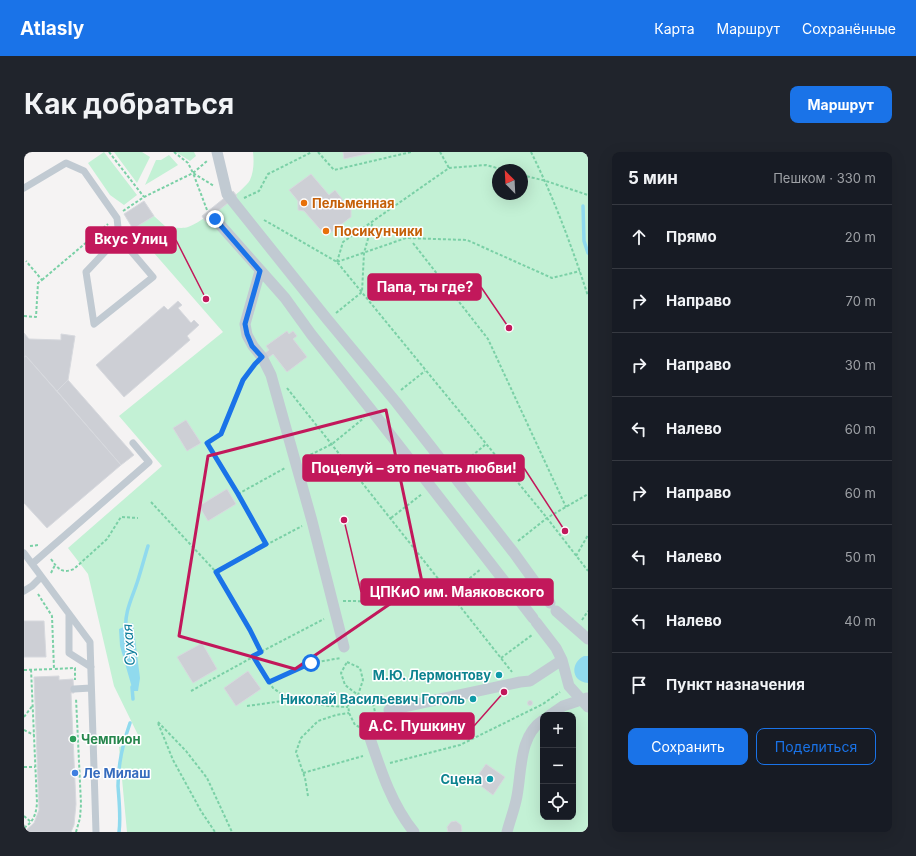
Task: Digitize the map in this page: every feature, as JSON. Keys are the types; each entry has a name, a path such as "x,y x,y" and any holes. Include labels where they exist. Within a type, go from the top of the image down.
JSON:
{"street":[{"path":"217,152 231,198 327,320 392,397 553,607 588,639"},
{"path":"215,219 285,298 310,334 537,623 556,648 562,660 569,686 586,702"},
{"path":"260,271 245,324 247,334 252,346 262,357 271,375 312,521 345,652"},
{"path":"389,710 530,681 562,660"},
{"path":"554,712 563,706 586,702"},
{"path":"507,832 517,798 525,743 534,726 540,722"},
{"path":"370,738 380,766 404,820 414,832"}],"lane":[{"path":"24,188 66,163 84,171 116,216 119,237 153,277 94,324 86,272 119,237"},
{"path":"32,564 149,462 133,443"},
{"path":"24,554 90,642 96,832"},
{"path":"26,590 41,576"},
{"path":"69,614 69,653 91,667"},
{"path":"75,689 91,688"}],"path":[{"path":"109,152 144,197"},
{"path":"174,152 188,163 207,210"},
{"path":"24,316 36,317 38,283 116,216 144,197 193,173 217,152"},
{"path":"193,173 231,198 259,191 268,174 312,152"},
{"path":"318,152 334,170 411,152"},
{"path":"440,152 449,168"},
{"path":"531,152 546,181 588,296"},
{"path":"337,262 343,242 449,168 486,165 492,167"},
{"path":"528,176 588,195"},
{"path":"263,220 337,262 547,518 588,572"},
{"path":"327,320 362,292 364,253 373,221"},
{"path":"337,262 406,238 467,240 552,278 580,271"},
{"path":"413,242 488,339 566,507"},
{"path":"26,261 42,280"},
{"path":"262,357 243,380 221,434 207,443 266,544"},
{"path":"392,397 425,371"},
{"path":"282,382 520,682"},
{"path":"332,444 372,411"},
{"path":"451,474 486,444"},
{"path":"391,518 430,487"},
{"path":"509,548 547,518 588,494"},
{"path":"151,502 216,572 261,652"},
{"path":"74,569 107,539 122,517 138,518"},
{"path":"216,572 266,544 312,521"},
{"path":"576,556 588,535"},
{"path":"450,594 490,562"},
{"path":"26,590 37,594 52,616 54,669"},
{"path":"332,601 457,602"},
{"path":"190,691 335,613"},
{"path":"501,658 537,623"},
{"path":"269,682 311,663 345,652"},
{"path":"253,656 273,688 290,700"},
{"path":"358,695 345,685 341,673 347,662 360,668 363,680 358,695 348,704 349,713 354,725 366,729 374,723 376,712 371,698 358,695"},
{"path":"24,670 75,668 81,804 80,818 76,832"},
{"path":"24,828 32,822 36,814 37,803 31,670"},
{"path":"380,766 460,745 543,704 569,686"},
{"path":"247,706 290,700 329,706 348,707"},
{"path":"24,717 33,705"},
{"path":"308,796 303,773 296,752 301,738 318,721 336,715 349,713"},
{"path":"215,832 201,811 173,760 158,722 186,751 207,778 232,832"},
{"path":"24,730 34,735"},
{"path":"303,773 375,752"},
{"path":"24,767 35,767"},
{"path":"24,816 32,822"}],"highlighted area":[{"path":"386,410 422,582 295,669 179,636 208,456"}],"green space":[{"path":"104,152 137,195 124,205 110,195 88,163"},
{"path":"114,152 142,152 150,157 137,183"},
{"path":"176,152 194,152 196,156 190,161"},
{"path":"253,152 588,152 588,832 127,832 119,747 141,741 114,686 88,574 68,548 162,466 119,416 223,332 133,229 154,216 166,227 186,228 194,225 221,206 246,185 250,180 253,166"},
{"path":"169,155 178,165 145,185 156,160 161,160"}],"water":[{"path":"133,623 140,678 138,691 133,691 120,646 119,629"},
{"path":"584,656 588,656 588,683 582,682 578,679 574,672 576,663"}],"building":[{"path":"343,152 375,152 344,159"},
{"path":"311,174 329,195 335,190 351,210 351,217 326,236 304,211 298,210 298,201 289,190"},
{"path":"233,191 237,196 205,221 202,216"},
{"path":"144,201 154,216 133,229 124,214"},
{"path":"178,301 182,305 178,308 191,323 194,320 199,325 187,336 190,340 124,397 96,365 164,306 168,310"},
{"path":"287,331 289,334 293,331 297,336 293,339 307,357 287,372 273,354 268,358 265,353 269,350 266,346"},
{"path":"24,333 29,339 61,340 61,334 75,336 68,380 57,391 26,356 24,357"},
{"path":"26,356 121,465 47,528 24,503 24,357"},
{"path":"68,380 134,455 121,465 57,391"},
{"path":"186,420 201,443 187,451 173,428"},
{"path":"227,489 236,504 208,521 199,506"},
{"path":"24,621 44,621 46,657 24,657"},
{"path":"202,643 217,669 193,683 177,657"},
{"path":"248,671 261,689 236,706 224,688"},
{"path":"59,676 59,680 73,679 74,693 71,693 76,804 74,825 71,832 24,832 34,823 39,810 34,677"},
{"path":"528,701 532,701 532,705 528,705"},
{"name":"Сцена","path":"486,764 505,777 493,795 474,781"},
{"path":"456,821 461,825 462,831 448,832 447,827 451,822"}],"waterway":[{"path":"583,206 584,241 588,253"},
{"name":"Сухая","path":"126,630 127,612 148,546"},
{"name":"Сухая","path":"132,687 133,699"},
{"name":"Сухая","path":"119,832 119,770 123,746 130,723"}],"place":[{"name":"Пельменная","path":"304,203"},
{"name":"Посикунчики","path":"326,231"},
{"name":"Вкус Улиц","path":"206,299"},
{"name":"Папа, ты где?","path":"509,328"},
{"name":"ЦПКиО им. Маяковского","path":"344,520"},
{"name":"Поцелуй – это печать любви!","path":"565,531"},
{"name":"М.Ю. Лермонтову","path":"499,675"},
{"name":"А.С. Пушкину","path":"504,692"},
{"name":"Николай Васильевич Гоголь","path":"473,699"},
{"name":"Чемпион","path":"73,739"},
{"name":"Ле Милаш","path":"75,773"},
{"name":"Сцена","path":"490,779"}],"route":[{"path":"215,219 260,271 248,318 245,324 252,346 262,357 243,380 221,434 207,443 266,544 216,572 261,652 253,656 269,682 311,663"}]}
